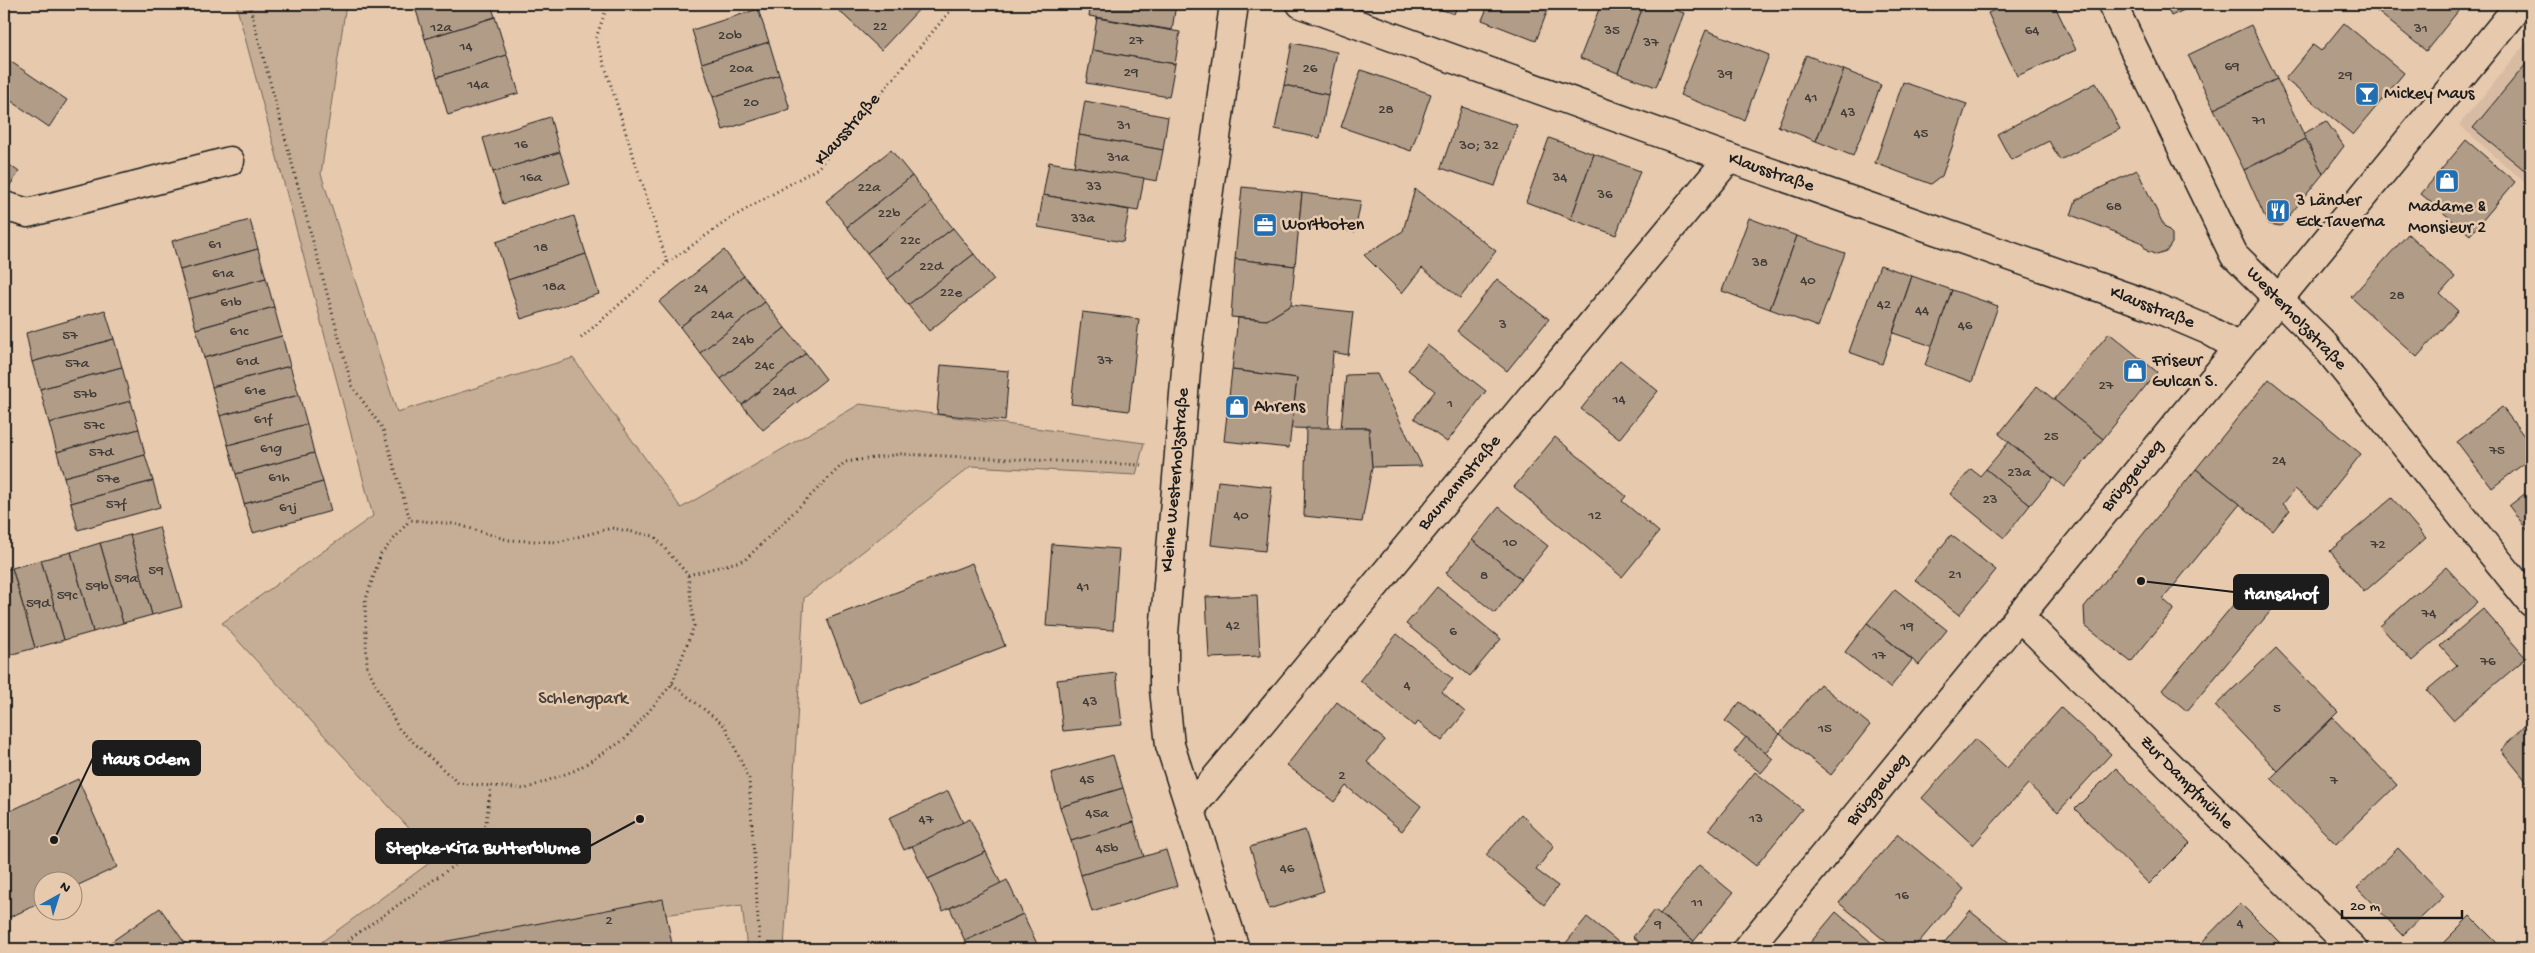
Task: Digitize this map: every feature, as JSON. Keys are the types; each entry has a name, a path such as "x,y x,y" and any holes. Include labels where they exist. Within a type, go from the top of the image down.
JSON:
{"street":[{"name":"Kleine Westerholzstraße","path":"1234,4 1188,346 1164,633 1164,689 1170,745 1234,949"},
{"name":"Klausstraße","path":"1301,4 1729,158 2147,304 2208,330 2238,347"},
{"name":"Westerholzstraße","path":"2112,4 2234,255 2322,342 2531,602"},
{"name":"Brüggeweg","path":"1747,949 2020,617 2277,298 2520,4"},
{"name":"Baumannstraße","path":"1191,808 1729,158"},
{"path":"4,206 28,213 230,161"},
{"name":"Zur Dampfmühle","path":"2020,617 2353,949"}],"path":[{"path":"249,4 352,386 384,429 410,520"},
{"path":"608,4 596,38 667,262"},
{"name":"Klausstraße","path":"581,338 667,262 731,218 818,168 956,4"},
{"path":"688,575 745,560 845,462 901,454 1177,467"},
{"path":"410,520 456,524 508,540 558,542 612,528 654,536 688,575 694,626 672,684 624,740 576,770 525,789 458,784 399,730 367,667 365,602 381,554 410,520"},
{"path":"672,684 725,726 749,779 760,949"},
{"path":"342,949 347,941 484,845 491,786"}],"shaded area":[{"path":"2531,37 2531,188 2459,125"}],"green space":[{"name":"Schlengpark","path":"236,4 346,4 321,174 397,412 573,358 681,508 860,404 1144,443 1136,475 971,466 804,598 784,949 747,949 742,905 438,943 312,949 436,858 222,623 373,516"}],"building":[{"path":"414,4 491,4 495,17 425,39"},
{"path":"832,4 924,4 881,50"},
{"path":"1091,4 1176,4 1172,30 1089,16"},
{"path":"1426,4 1458,4 1454,14"},
{"path":"1489,4 1550,4 1536,41 1482,20"},
{"path":"1601,4 1644,4 1618,73 1580,58"},
{"path":"1644,4 1658,4 1684,13 1656,87 1618,73"},
{"path":"2008,4 2054,4 2076,50 2017,76 1988,13"},
{"path":"2165,4 2197,4 2171,16"},
{"path":"2376,4 2463,5 2426,51 2373,8"},
{"path":"758,9 769,42 702,63 692,30"},
{"path":"495,17 507,55 437,77 425,39"},
{"path":"1097,18 1180,32 1175,64 1092,50"},
{"path":"2344,23 2404,73 2353,135 2285,79 2313,45 2321,51"},
{"path":"2251,25 2277,79 2214,109 2188,55"},
{"path":"1706,30 1769,55 1744,120 1680,95"},
{"path":"769,42 779,75 713,97 702,63"},
{"path":"1292,43 1337,52 1328,95 1284,85"},
{"path":"1092,50 1175,64 1169,97 1086,83"},
{"path":"507,55 519,93 448,115 437,77"},
{"path":"1806,55 1844,70 1816,141 1778,126"},
{"path":"4,57 67,100 49,127 4,96"},
{"path":"2531,58 2531,170 2528,173 2473,128"},
{"path":"1361,70 1431,94 1411,151 1341,127"},
{"path":"1844,70 1881,85 1853,156 1816,141"},
{"path":"779,75 790,109 723,130 713,97"},
{"path":"2277,79 2306,139 2244,170 2214,109"},
{"path":"1903,82 1967,104 1942,176 1931,184 1875,163"},
{"path":"2096,83 2120,129 2060,160 2049,141 2011,160 1997,134"},
{"path":"1284,85 1328,95 1320,138 1275,129"},
{"path":"1085,101 1168,117 1163,150 1079,135"},
{"path":"1462,107 1517,125 1495,186 1441,168"},
{"path":"550,117 560,152 493,172 483,138"},
{"path":"2326,121 2344,146 2323,174 2303,134"},
{"path":"1079,135 1163,150 1157,181 1074,166"},
{"path":"1549,138 1594,154 1571,219 1526,202"},
{"path":"2306,139 2323,174 2281,226 2268,224 2244,170"},
{"path":"2466,140 2515,182 2470,235 2421,194"},
{"path":"891,150 912,176 847,227 826,201"},
{"path":"560,152 570,183 503,204 493,172"},
{"path":"1594,154 1640,171 1616,235 1571,219"},
{"path":"4,161 19,172 4,194"},
{"path":"1049,162 1144,178 1138,211 1043,195"},
{"path":"2137,170 2164,226 2172,234 2172,243 2166,252 2157,255 2147,251 2141,242 2071,215 2076,200"},
{"path":"912,176 932,202 867,253 847,227"},
{"path":"1242,187 1302,193 1295,266 1235,259"},
{"path":"1415,189 1496,251 1460,298 1422,268 1402,293 1364,255 1403,231"},
{"path":"1302,193 1361,201 1355,232 1299,223"},
{"path":"1043,195 1129,210 1123,242 1038,227"},
{"path":"932,202 953,228 888,279 867,253"},
{"path":"574,216 586,254 508,280 496,242"},
{"path":"1749,218 1797,236 1770,309 1722,291"},
{"path":"250,220 258,249 180,270 172,241"},
{"path":"953,228 974,254 908,305 888,279"},
{"path":"2408,234 2455,277 2440,294 2458,311 2417,357 2351,297"},
{"path":"1797,236 1845,253 1818,327 1770,309"},
{"path":"258,249 266,278 188,299 180,270"},
{"path":"724,250 744,276 680,327 659,302"},
{"path":"586,254 599,294 521,319 508,280"},
{"path":"974,254 994,280 929,331 908,305"},
{"path":"1235,259 1295,266 1291,305 1267,320 1231,317"},
{"path":"1880,265 1912,276 1882,364 1849,352"},
{"path":"744,276 765,302 700,353 680,327"},
{"path":"1912,276 1952,290 1932,346 1893,333"},
{"path":"266,278 274,307 196,329 188,299"},
{"path":"1497,279 1549,319 1507,371 1457,331"},
{"path":"1952,290 1998,306 1972,382 1925,365"},
{"path":"765,302 785,328 721,379 700,353"},
{"path":"1291,305 1353,312 1348,355 1333,352 1328,429 1291,428 1297,378 1232,370 1238,318 1267,320"},
{"path":"274,307 282,336 204,358 196,329"},
{"path":"105,310 114,339 32,362 26,333"},
{"path":"1082,312 1139,319 1129,411 1071,404"},
{"path":"785,328 806,353 742,405 721,379"},
{"path":"2109,333 2157,372 2103,439 2054,400"},
{"path":"282,336 290,366 212,387 204,358"},
{"path":"114,339 122,367 40,389 32,362"},
{"path":"1427,345 1486,391 1447,442 1414,418 1435,391 1408,370"},
{"path":"806,353 826,379 763,430 742,405"},
{"path":"1620,360 1658,391 1619,439 1581,409"},
{"path":"941,365 1009,371 1005,421 937,414"},
{"path":"290,366 299,395 220,416 212,387"},
{"path":"122,367 131,401 49,423 40,389"},
{"path":"1232,370 1297,378 1289,448 1224,441"},
{"path":"1377,374 1422,466 1372,467 1369,428 1341,428 1346,375"},
{"path":"2269,379 2361,454 2318,508 2295,489 2283,504 2290,510 2273,531 2196,469"},
{"path":"2037,386 2103,439 2064,487 1999,434"},
{"path":"299,395 307,424 228,445 220,416"},
{"path":"131,401 139,429 57,452 49,423"},
{"path":"2502,407 2531,445 2531,458 2492,488 2457,442"},
{"path":"307,424 314,453 236,474 228,445"},
{"path":"1306,428 1369,428 1372,467 1362,522 1304,516"},
{"path":"139,429 145,455 64,477 57,452"},
{"path":"1555,437 1626,496 1622,501 1659,532 1622,577 1514,487"},
{"path":"2009,442 2053,478 2030,505 1986,469"},
{"path":"314,453 323,482 244,504 236,474"},
{"path":"145,455 153,481 71,503 64,477"},
{"path":"1971,469 1980,476 1986,469 2030,505 2004,538 1950,494"},
{"path":"2196,469 2240,504 2163,599 2174,609 2131,662 2085,626 2084,607"},
{"path":"153,481 160,507 78,530 71,503"},
{"path":"1218,481 1272,487 1265,551 1211,545"},
{"path":"323,482 331,511 253,533 244,504"},
{"path":"2531,489 2531,535 2509,506"},
{"path":"2392,498 2426,538 2364,592 2330,551"},
{"path":"1499,507 1548,546 1521,579 1472,540"},
{"path":"159,527 182,607 152,615 130,535"},
{"path":"130,535 152,615 123,623 100,543"},
{"path":"1951,535 1996,570 1959,615 1915,580"},
{"path":"1472,540 1521,579 1495,613 1446,573"},
{"path":"100,543 123,623 93,632 71,552"},
{"path":"1052,544 1119,549 1113,630 1046,626"},
{"path":"71,552 93,632 64,640 41,560"},
{"path":"41,560 64,640 35,648 12,568"},
{"path":"972,563 1005,646 859,703 827,619"},
{"path":"2446,567 2478,602 2412,661 2380,626"},
{"path":"12,568 35,648 5,656 4,570"},
{"path":"2254,580 2279,601 2187,711 2162,690"},
{"path":"1437,587 1501,639 1470,676 1406,624"},
{"path":"1895,589 1947,630 1919,665 1867,623"},
{"path":"1257,595 1260,656 1209,658 1206,597"},
{"path":"2483,609 2526,658 2453,720 2427,690 2457,665 2440,646"},
{"path":"1867,623 1912,660 1890,688 1845,652"},
{"path":"1397,634 1453,679 1442,692 1465,712 1442,741 1418,722 1414,726 1360,680"},
{"path":"2276,648 2338,712 2278,771 2215,706"},
{"path":"1116,673 1122,725 1063,731 1057,680"},
{"path":"1820,684 1870,725 1831,775 1780,734"},
{"path":"1337,702 1385,740 1367,762 1421,806 1402,831 1346,786 1334,802 1287,765"},
{"path":"1740,702 1780,734 1765,753 1725,721"},
{"path":"2061,708 2111,754 2058,812 2028,784 1973,845 1922,798 1975,739 2007,768"},
{"path":"2333,718 2397,785 2336,844 2271,778"},
{"path":"2531,719 2531,787 2501,750"},
{"path":"1746,737 1773,759 1761,773 1734,752"},
{"path":"1113,755 1123,788 1060,807 1051,773"},
{"path":"2116,768 2190,843 2149,884 2075,809"},
{"path":"1755,772 1802,809 1756,866 1709,829"},
{"path":"78,779 117,867 82,883 82,870 32,870 32,907 4,920 4,814"},
{"path":"1123,788 1134,822 1071,841 1060,807"},
{"path":"948,791 963,823 904,850 889,818"},
{"path":"1521,814 1554,846 1536,870 1558,886 1544,905 1486,855"},
{"path":"970,819 986,852 928,879 912,846"},
{"path":"1134,822 1144,857 1081,875 1071,841"},
{"path":"1305,830 1324,891 1269,909 1250,847"},
{"path":"1898,834 1964,889 1913,949 1895,949 1839,903"},
{"path":"2398,848 2444,896 2403,935 2357,888"},
{"path":"1166,850 1177,886 1092,912 1081,875"},
{"path":"986,852 1001,884 943,911 928,879"},
{"path":"1699,865 1733,893 1694,941 1660,914"},
{"path":"1007,880 1023,914 965,941 950,908"},
{"path":"663,899 673,949 439,949 438,943"},
{"path":"2240,903 2286,949 2203,949 2199,945"},
{"path":"160,908 189,949 101,949"},
{"path":"1655,910 1694,941 1687,949 1648,949 1633,937"},
{"path":"1970,911 2017,949 1939,949"},
{"path":"1836,912 1879,949 1805,949"},
{"path":"1023,914 1038,946 1031,949 969,949 965,941"},
{"path":"2470,916 2503,949 2437,949"},
{"path":"1587,917 1627,949 1561,949"}],"place":[{"name":"Mickey Maus","path":"2367,94"},
{"name":"Madame & Monsieur 2","path":"2447,181"},
{"name":"3 Länder Eck Taverna","path":"2278,211"},
{"name":"Wortboten","path":"1265,225"},
{"name":"Friseur Gulcan S.","path":"2135,371"},
{"name":"Ahrens","path":"1237,407"},
{"name":"Hansahof","path":"2141,581"},
{"name":"Stepke-KiTa Butterblume","path":"640,819"},
{"name":"Haus Odem","path":"54,840"}]}
